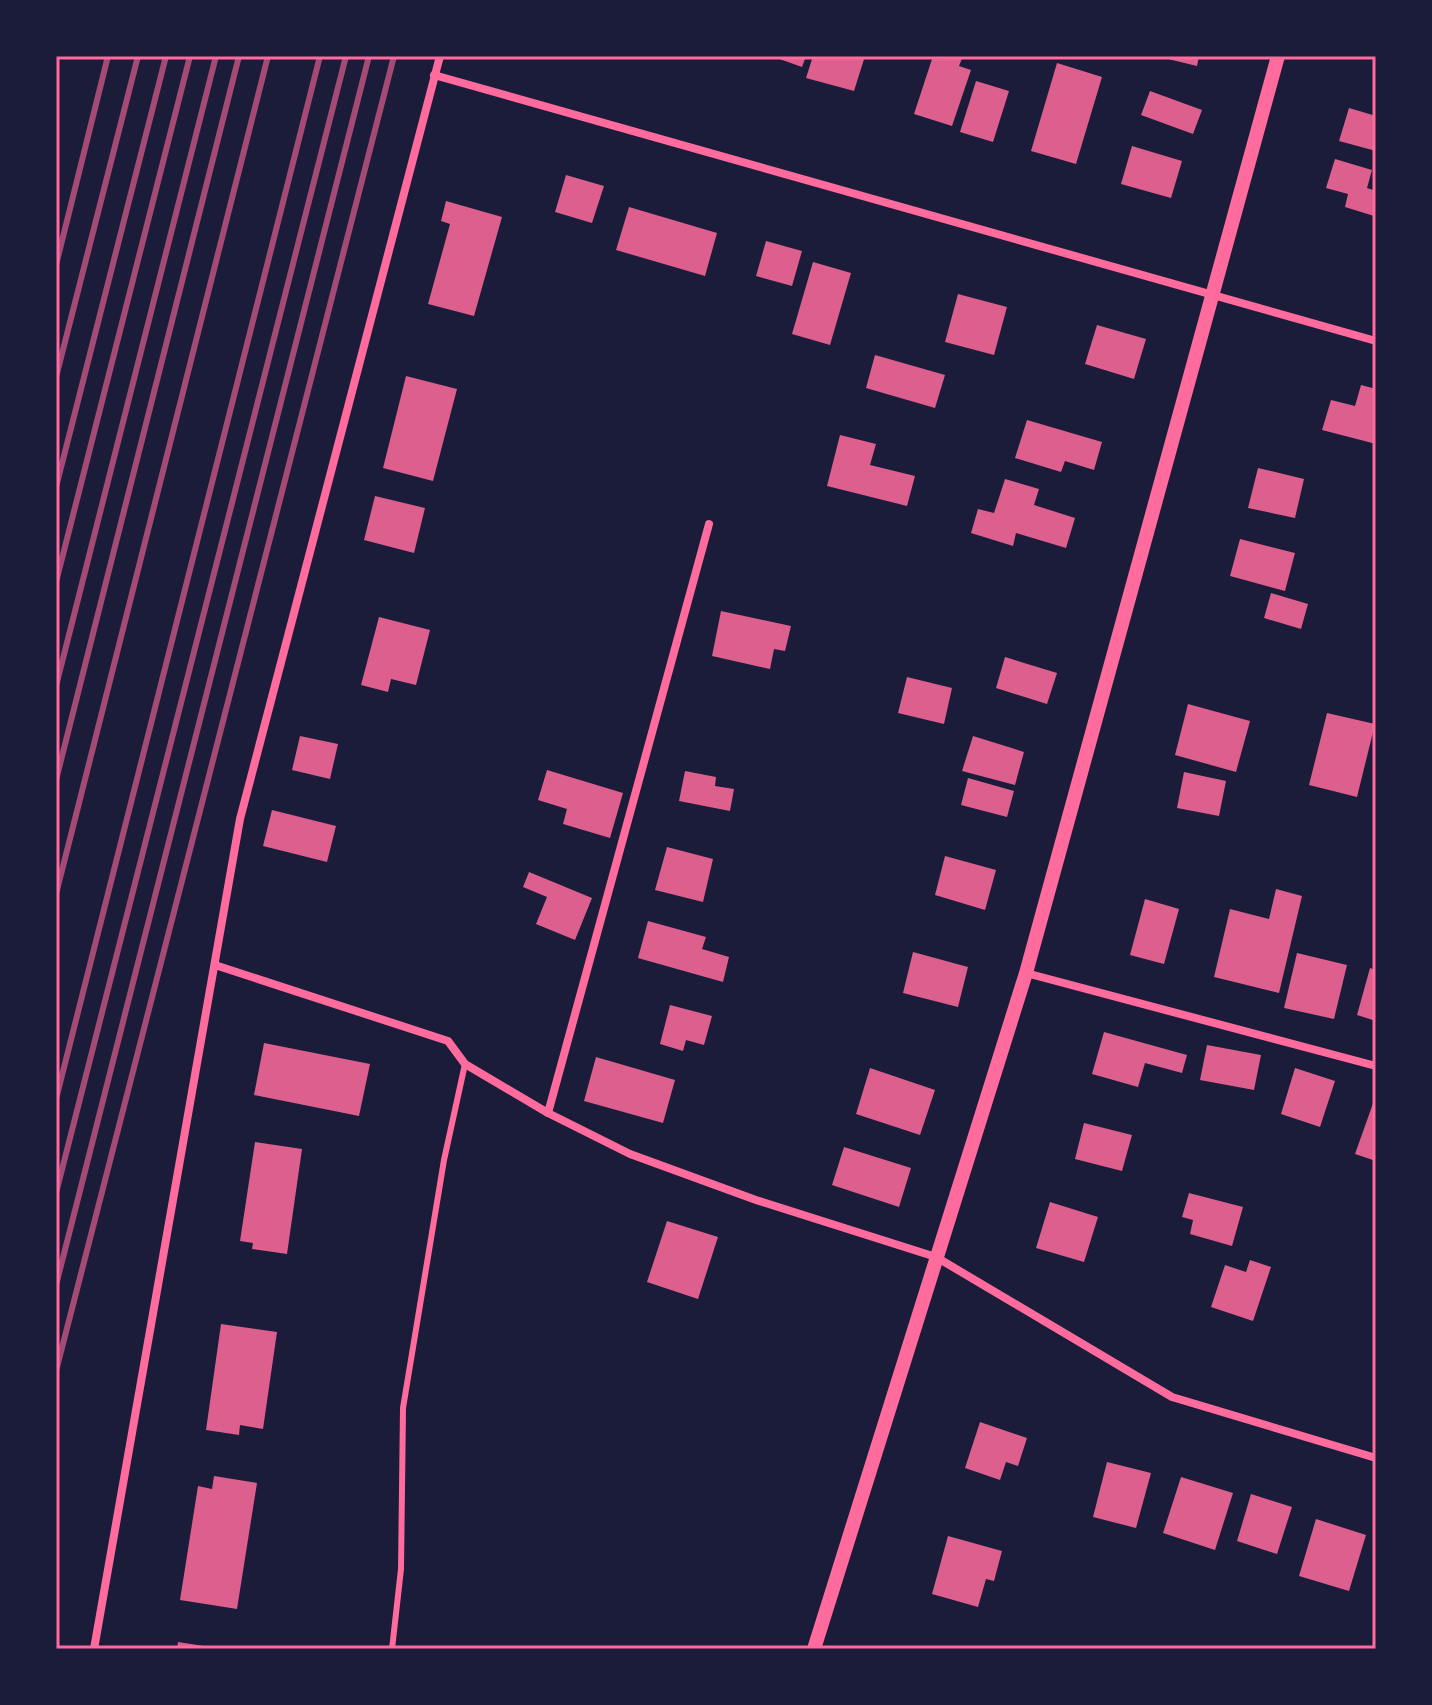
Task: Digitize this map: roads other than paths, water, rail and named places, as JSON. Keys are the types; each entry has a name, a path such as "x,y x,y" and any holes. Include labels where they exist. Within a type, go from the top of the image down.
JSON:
{"street":[{"path":"94,1649 240,819 440,56"},
{"path":"814,1649 1026,973 1278,56"},
{"path":"434,75 1215,293 1376,341"},
{"path":"548,1113 709,524"},
{"path":"215,965 448,1041 465,1064 548,1113 630,1154 756,1200 936,1257 1172,1397 1376,1458"},
{"path":"1026,973 1376,1066"}],"lane":[{"path":"392,1649 401,1569 403,1408 444,1160 465,1064"}],"railway":[{"path":"56,265 108,56"},
{"path":"56,377 138,56"},
{"path":"56,487 166,56"},
{"path":"56,582 190,56"},
{"path":"56,686 216,56"},
{"path":"56,780 239,56"},
{"path":"56,894 268,56"},
{"path":"56,1099 320,56"},
{"path":"56,1193 346,56"},
{"path":"56,1285 369,56"},
{"path":"56,1371 394,56"}]}
